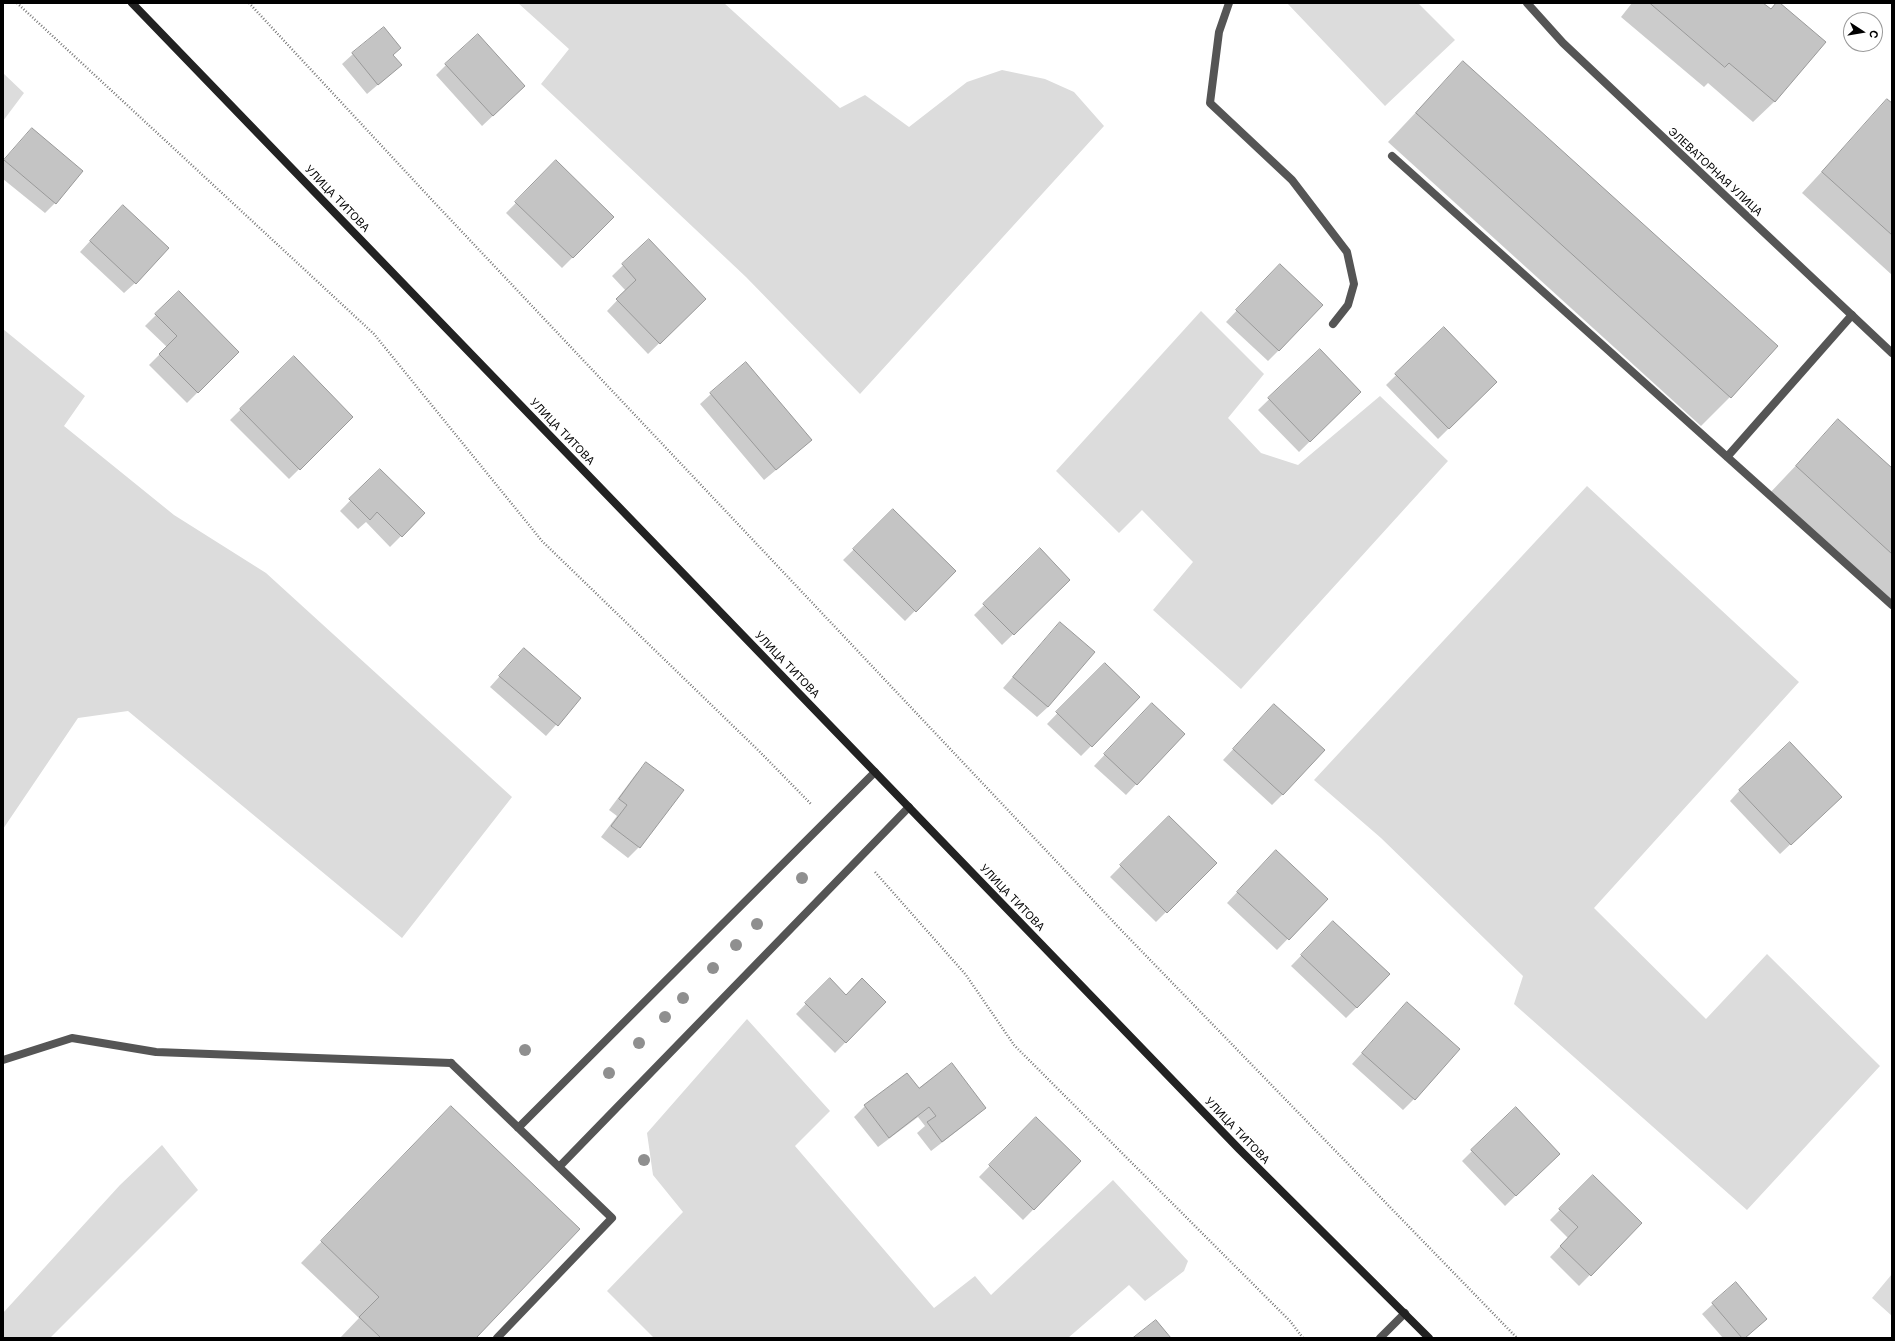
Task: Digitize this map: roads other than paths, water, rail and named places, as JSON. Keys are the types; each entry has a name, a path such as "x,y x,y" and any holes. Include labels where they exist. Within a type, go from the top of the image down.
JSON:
{"main road":[{"name":"УЛИЦА ТИТОВА","path":"132,3 1234,1143 1430,1338"}],"street":[{"path":"1229,3 1219,32 1210,103 1292,180 1347,252 1354,284 1348,305 1333,324"},
{"name":"ЭЛЕВАТОРНАЯ УЛИЦА","path":"1527,3 1563,43 1892,353"},
{"path":"1392,156 1892,605"},
{"path":"1727,457 1852,315"},
{"path":"518,1128 875,772"},
{"path":"559,1167 909,807"},
{"path":"3,1060 72,1038 156,1052 451,1063 612,1218 497,1338"},
{"path":"1380,1338 1406,1313"}]}
